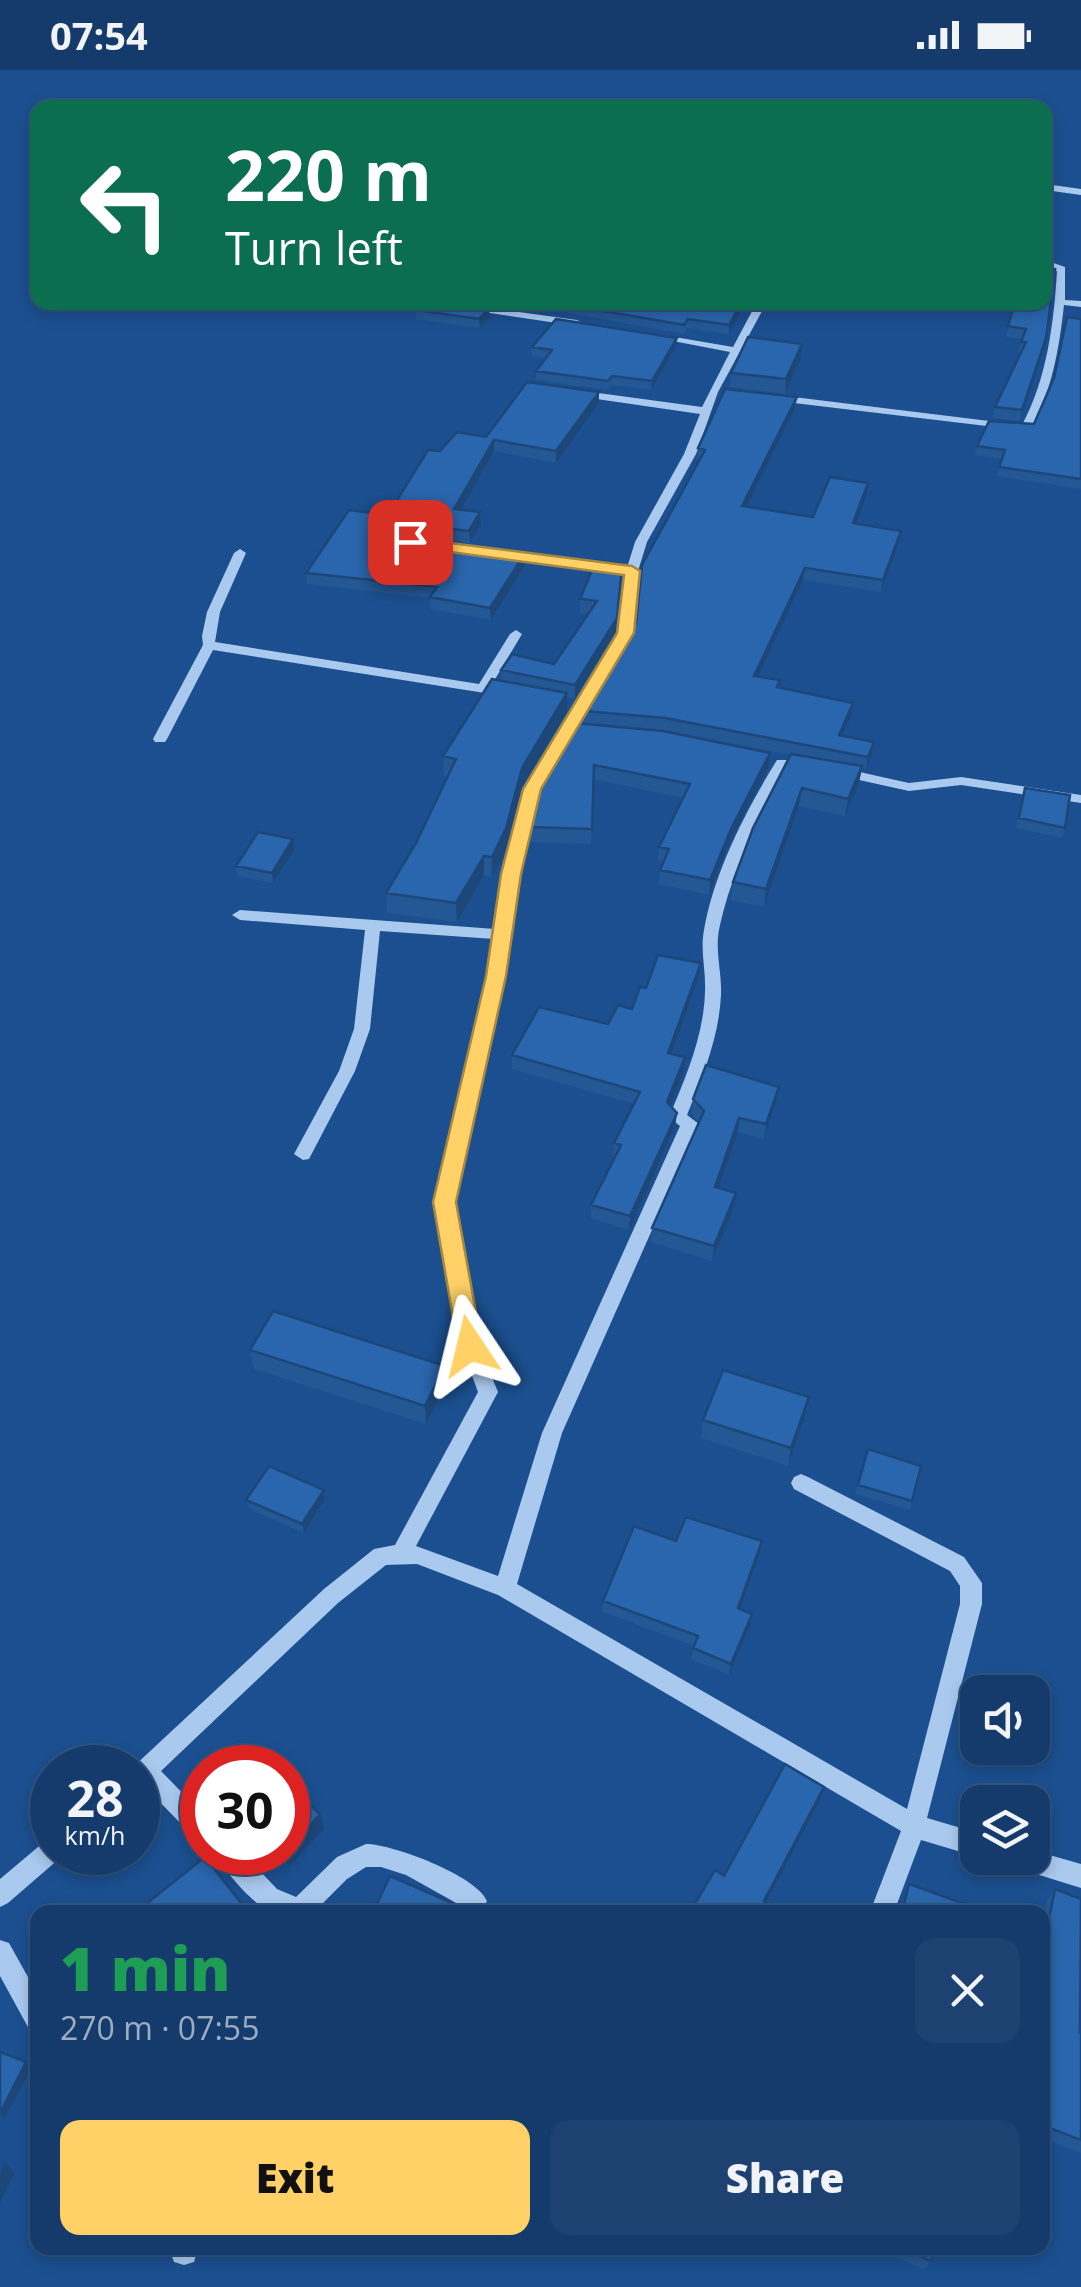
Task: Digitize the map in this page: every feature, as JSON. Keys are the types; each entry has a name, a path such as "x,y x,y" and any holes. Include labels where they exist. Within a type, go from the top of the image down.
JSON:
{"street":[{"path":"1052,188 1081,192"},
{"path":"764,397 1025,429 1046,371 1059,302 1062,269 1052,266"},
{"path":"1059,302 1081,304"},
{"path":"479,310 587,325"},
{"path":"401,1554 488,1392 470,1346 444,1202 496,976 511,874 532,789 566,729 571,706 626,633 632,571 641,542 690,454 704,411 721,393 735,350 758,310"},
{"path":"643,334 735,350"},
{"path":"558,390 704,411"},
{"path":"209,645 206,638 240,552"},
{"path":"484,552 632,571"},
{"path":"482,688 516,634"},
{"path":"209,645 532,698"},
{"path":"160,739 209,645"},
{"path":"566,729 586,731"},
{"path":"505,1588 552,1433 690,1124 678,1117 697,1071 713,993 709,942 775,762 804,762 909,787 961,781 1081,799"},
{"path":"240,915 502,935"},
{"path":"303,1154 347,1072 362,1029 373,926"},
{"path":"801,1483 956,1564 971,1583 972,1604 914,1826 885,1905"},
{"path":"160,1756 331,1596 381,1556 401,1554 417,1556 505,1588 914,1826 960,1840"},
{"path":"160,1791 180,1809"},
{"path":"303,1905 349,1862 366,1853 393,1858 476,1901"},
{"path":"1050,1867 1081,1876"},
{"path":"0,1895 30,1869"},
{"path":"248,1875 279,1905"},
{"path":"0,1952 30,2006"}],"building":[{"path":"416,310 488,310 479,319"},
{"path":"598,310 737,310 729,325 688,319 684,325"},
{"path":"1013,310 1050,310 1046,338 1022,410 995,407 1026,342 1021,342 1026,329 1008,326"},
{"path":"1067,317 1081,319 1081,479 999,467 1005,450 977,446 989,421 1034,424 1054,378"},
{"path":"556,319 677,338 652,381 612,376 608,381 536,371 552,350 532,347"},
{"path":"748,337 802,344 786,379 731,373"},
{"path":"527,382 599,392 556,451 494,440 454,509 480,512 469,531 410,524 400,532 409,539 525,553 490,608 430,597 437,587 306,573 349,510 388,515 428,450 440,451 457,432 486,437"},
{"path":"725,389 797,397 742,506 813,517 830,477 868,483 853,523 901,531 883,580 805,568 754,676 780,680 777,687 853,703 839,735 874,742 868,757 665,718 584,711 636,623 642,565 705,450 698,448"},
{"path":"596,560 622,564 617,618 575,685 501,670 512,654 554,664 597,601 580,599"},
{"path":"492,679 567,693 522,768 506,828 492,857 484,856 456,903 386,893 416,843 456,759 443,756"},
{"path":"574,723 663,731 770,753 710,880 660,870 669,849 659,847 690,784 594,765 592,829 530,827 543,776"},
{"path":"791,754 862,766 848,799 802,788 766,889 733,882 753,828"},
{"path":"1025,788 1070,795 1065,828 1019,818"},
{"path":"258,832 293,839 272,873 236,866"},
{"path":"658,955 701,963 668,1053 685,1057 667,1102 677,1113 630,1216 591,1205 621,1145 614,1143 640,1092 512,1055 539,1007 608,1024 618,1005 632,1009 640,987 646,988"},
{"path":"706,1065 779,1087 766,1124 739,1118 715,1187 736,1193 714,1246 652,1228 704,1111 693,1099"},
{"path":"273,1311 445,1366 425,1406 250,1350"},
{"path":"723,1370 809,1397 791,1448 703,1420"},
{"path":"868,1449 921,1466 912,1501 858,1485"},
{"path":"269,1466 324,1490 302,1524 246,1500"},
{"path":"686,1517 762,1541 738,1608 752,1614 731,1664 693,1648 698,1636 603,1601 634,1526 676,1541"},
{"path":"785,1764 824,1787 764,1901 766,1905 694,1905 715,1870 724,1876"},
{"path":"310,1805 320,1814 310,1825"},
{"path":"182,1875 219,1875 243,1905 145,1905"},
{"path":"390,1876 457,1905 376,1905"},
{"path":"909,1884 968,1905 904,1905"},
{"path":"1055,1889 1081,1899 1081,2140 1050,2128 1050,1914"},
{"path":"0,2052 26,2062 0,2113"}],"route":[{"path":"410,542 632,571 626,633 532,789 511,874 496,976 444,1202 470,1346"}]}
